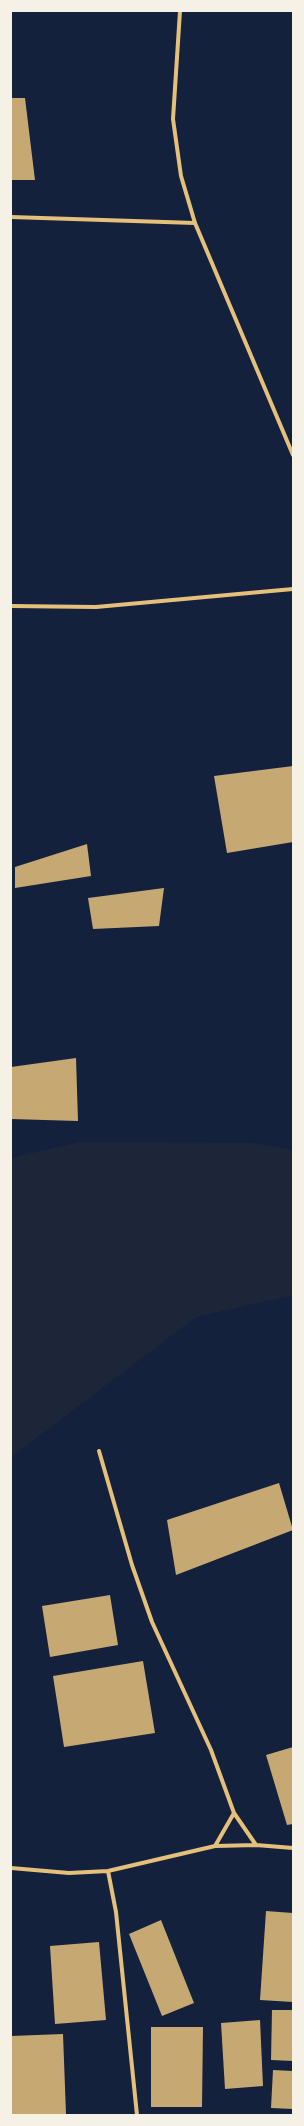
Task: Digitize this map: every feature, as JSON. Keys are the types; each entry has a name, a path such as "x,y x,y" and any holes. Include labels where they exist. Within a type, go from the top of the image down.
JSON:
{"street":[{"path":"180,11 173,119 181,176 195,223 293,455"},
{"path":"11,216 195,223"},
{"path":"11,606 96,607 293,590"},
{"path":"99,1451 132,1565 152,1622 211,1750 234,1813 256,1845"},
{"path":"215,1846 234,1813"},
{"path":"11,1868 69,1873 108,1871 215,1846 256,1845 293,1848"},
{"path":"108,1871 116,1912 137,2115"}],"shaded area":[{"path":"80,1142 253,1143 293,1150 293,1295 196,1317 11,1457 11,1158"}],"building":[{"path":"11,98 25,98 35,180 11,180"},
{"path":"293,766 293,842 227,853 214,776"},
{"path":"87,844 91,876 15,888 15,867"},
{"path":"164,888 159,926 93,929 88,898"},
{"path":"76,1058 78,1121 11,1119 11,1067"},
{"path":"279,1483 293,1530 176,1575 167,1520"},
{"path":"110,1595 118,1645 50,1657 42,1606"},
{"path":"143,1661 155,1733 64,1747 53,1676"},
{"path":"293,1747 293,1824 287,1825 266,1755"},
{"path":"266,1911 293,1913 293,2002 260,2000"},
{"path":"161,1920 194,2003 162,2016 129,1934"},
{"path":"99,1942 106,2020 55,2024 50,1946"},
{"path":"272,2010 293,2010 293,2061 271,2060"},
{"path":"260,2020 263,2086 225,2089 221,2023"},
{"path":"151,2027 203,2027 202,2107 151,2107"},
{"path":"63,2034 66,2114 11,2115 11,2036"},
{"path":"273,2070 293,2071 293,2109 271,2108"}]}
